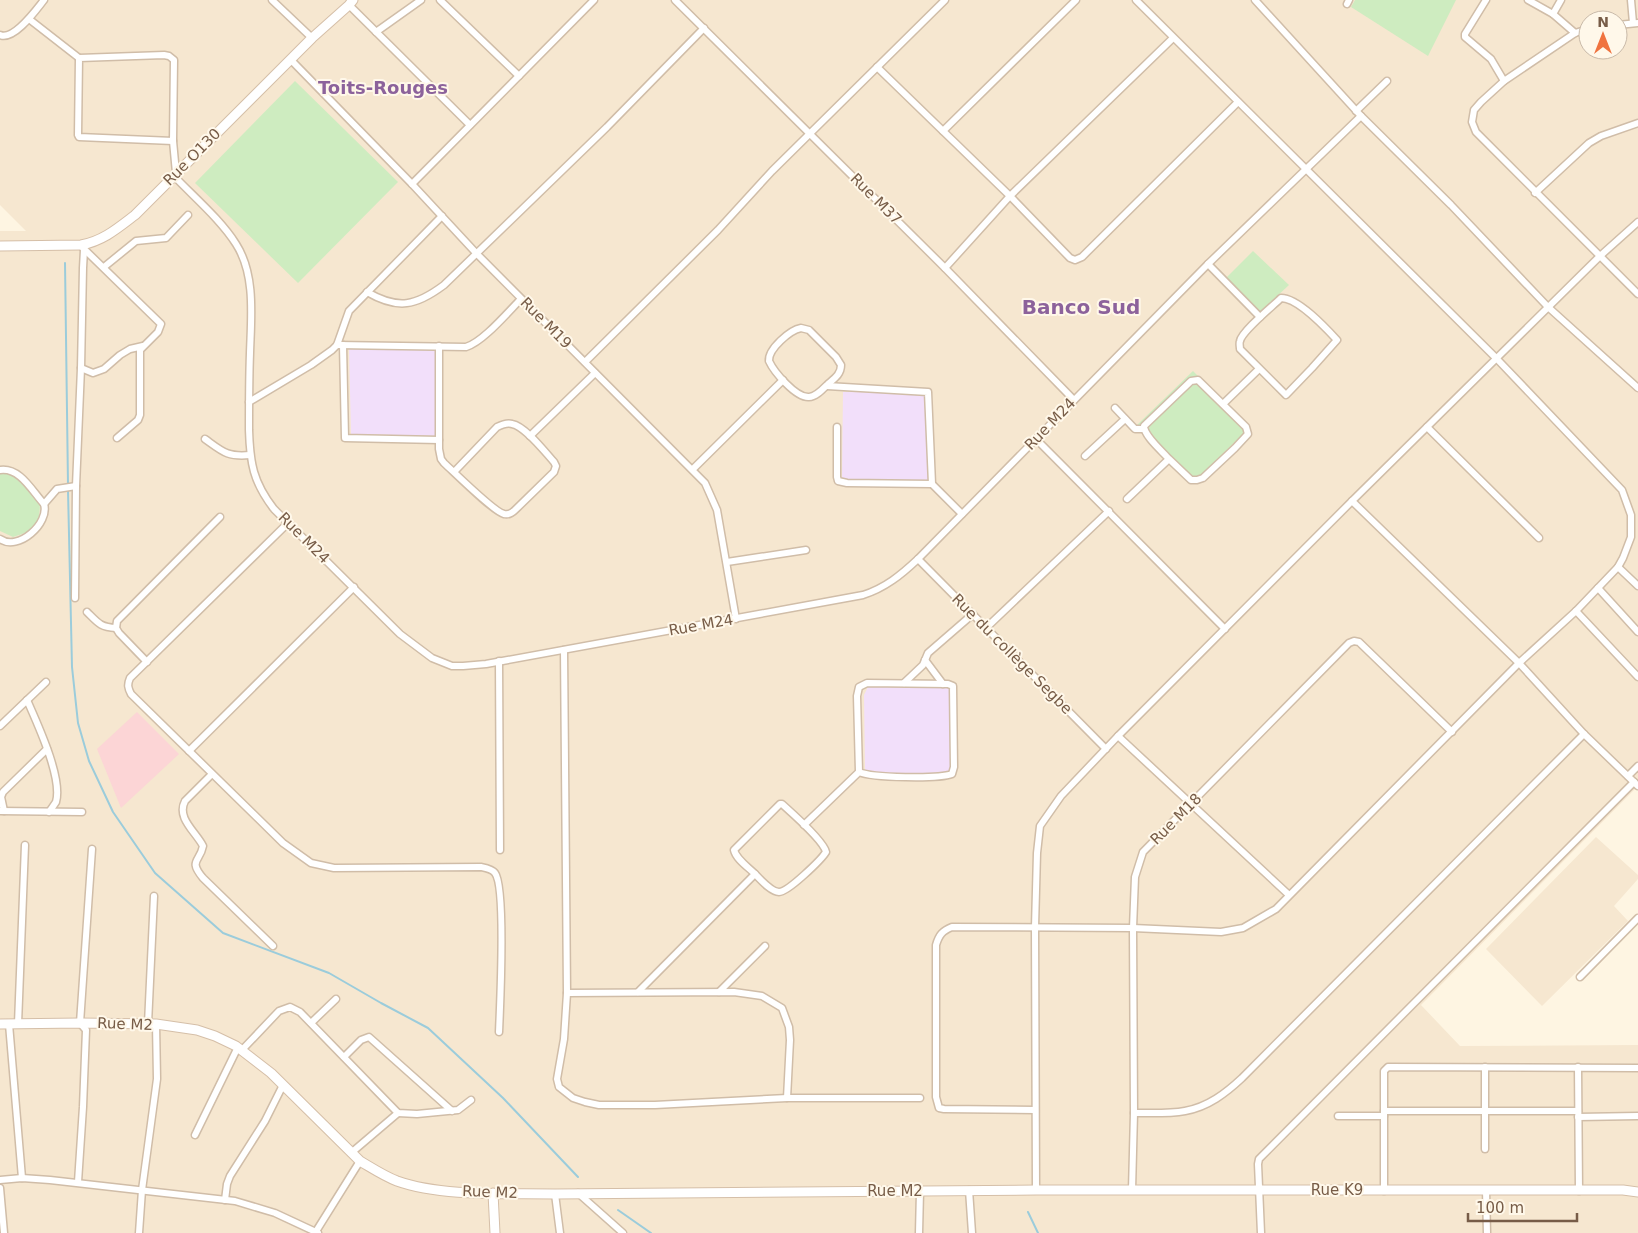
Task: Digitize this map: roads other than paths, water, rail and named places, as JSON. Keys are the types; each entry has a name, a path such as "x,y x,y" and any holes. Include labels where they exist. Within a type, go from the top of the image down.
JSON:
{"street":[{"path":"0,35 11,35 29,19 44,0"},
{"path":"272,0 312,38"},
{"path":"376,32 421,0"},
{"path":"440,0 519,76"},
{"path":"412,184 594,0"},
{"name":"Rue M37","path":"676,0 945,268 1074,400"},
{"path":"585,362 718,230 772,170 944,0"},
{"path":"943,131 1076,0"},
{"path":"1035,1110 939,1108 936,1097 936,945 942,931 952,927 1133,928 1221,932 1243,928 1276,909 1519,663 1576,611 1618,567 1631,537 1631,515 1622,490 1497,359 1136,0"},
{"path":"1255,0 1358,113 1451,205 1548,307 1638,388"},
{"path":"1486,0 1465,37 1491,59 1504,81"},
{"path":"1528,0 1553,14 1575,33"},
{"path":"1553,14 1561,0"},
{"path":"1631,0 1635,23"},
{"path":"351,3 376,32 470,125"},
{"name":"Rue O130","path":"0,246 83,247 110,234 135,214 312,38 351,3"},
{"path":"29,19 79,58 164,55 174,60 173,141 175,175"},
{"path":"367,292 388,302 398,304 413,303 444,286 607,127 704,28"},
{"path":"1578,32 1504,81 1474,110 1472,122 1476,132 1638,294"},
{"path":"945,268 1010,196 1173,38"},
{"path":"79,58 79,137 173,141"},
{"name":"Rue M19","path":"291,60 521,299 705,483 717,510 736,619"},
{"path":"877,66 1010,196 1070,258 1075,260 1082,257 1238,102"},
{"name":"Rue M24","path":"175,175 226,230 244,259 248,274 251,304 250,455 252,467 265,497 288,523 400,634 432,658 452,666 462,666 564,650 872,593 888,584 918,559 1208,264 1305,169 1387,81"},
{"path":"1535,193 1589,143 1601,136 1638,123"},
{"path":"104,267 136,241 162,239 169,236 188,215"},
{"path":"439,440 345,438 340,345 349,311 442,216"},
{"path":"1036,1190 1035,927 1037,853 1040,826 1061,796 1118,736 1548,307 1638,222"},
{"path":"81,368 93,373 104,369 125,352 143,346 158,332 160,324 83,247"},
{"path":"75,598 71,486 81,368 83,247"},
{"path":"1208,264 1260,317"},
{"path":"1281,298 1288,298 1304,309 1337,340 1286,395 1259,369 1240,349 1239,342 1242,336 1260,317 1281,298"},
{"path":"249,402 340,345 466,347 472,345 521,299"},
{"path":"806,328 836,357 841,365 838,376 827,386 810,398 798,393 783,380 769,361 770,352 791,331 806,328"},
{"path":"117,438 138,420 140,415 140,355 143,346"},
{"path":"439,346 439,440 441,459 454,472 504,514 510,514 556,469 554,462 530,436 511,423 500,425 454,472"},
{"path":"1223,404 1259,369"},
{"path":"530,436 595,373"},
{"path":"1196,379 1246,427 1248,432 1235,448 1203,478 1191,480 1144,429 1144,426 1191,381 1196,379"},
{"path":"693,469 783,380"},
{"path":"827,386 928,392 930,402 932,484 962,514"},
{"path":"1114,408 1136,430 1144,429"},
{"path":"1085,456 1125,419"},
{"path":"1427,427 1539,538"},
{"path":"837,428 838,481 847,483 932,484"},
{"path":"205,439 224,453 230,455 250,455"},
{"path":"1036,439 1225,629"},
{"path":"1127,499 1169,458"},
{"path":"0,470 13,471 19,475 44,504 46,510 43,520 20,542 12,544 0,539"},
{"path":"44,504 57,488 71,486"},
{"path":"1261,1233 1259,1159 1450,966 1636,784 1584,734 1519,663 1352,501"},
{"path":"986,628 1108,511"},
{"path":"147,662 119,633 116,628 117,622 220,517"},
{"path":"288,523 130,678 128,690 282,843 310,863 334,868 481,867 495,872 499,888 501,945 499,1032"},
{"path":"726,562 806,550"},
{"name":"Rue du collège Segbe","path":"918,559 1106,749"},
{"path":"1618,567 1638,586"},
{"path":"189,751 354,587"},
{"path":"1598,588 1638,632"},
{"path":"1576,611 1638,677"},
{"path":"87,612 104,627 116,628"},
{"path":"904,683 923,665 928,653 973,614"},
{"name":"Rue M18","path":"1132,1190 1134,1114 1133,928 1135,877 1143,852 1350,643 1358,642 1452,732"},
{"path":"564,650 567,993 564,1039 557,1079 559,1087 574,1098 599,1105 655,1105 787,1098 920,1098"},
{"path":"925,660 943,684"},
{"path":"500,661 500,850"},
{"path":"0,726 46,682"},
{"path":"804,825 859,772 857,691 859,687 867,682 950,684 953,689 954,767 952,774 886,777 859,772"},
{"path":"27,700 40,729 57,784 55,803 50,812"},
{"path":"1134,1114 1186,1111 1207,1104 1224,1094 1584,734"},
{"path":"1118,736 1289,895"},
{"path":"47,749 3,792 1,797 2,811 82,812"},
{"path":"1628,776 1638,766"},
{"path":"212,774 183,805 183,816 202,846 202,850 195,862 196,867 204,878 272,946"},
{"path":"780,804 804,825 826,849 825,854 784,891 774,891 755,874 735,855 734,850 780,804"},
{"path":"22,1178 9,1024 25,845"},
{"path":"78,1182 86,1030 80,1022 92,849"},
{"path":"638,992 755,874"},
{"path":"139,1233 142,1190 158,1079 152,1024 154,896"},
{"path":"1580,976 1638,918"},
{"path":"719,992 765,946"},
{"path":"567,993 719,992 748,993 762,996 782,1008 789,1026 787,1098"},
{"path":"311,1023 336,999"},
{"path":"195,1135 240,1049 283,1008 290,1007 295,1008 311,1023 398,1113 416,1114 452,1111 462,1108 471,1100"},
{"name":"Rue M2","path":"9,1024 80,1022 152,1024 197,1030 227,1041 265,1068 360,1160 388,1177 420,1187 493,1193 555,1194 1036,1190"},
{"path":"344,1058 361,1040 369,1037 452,1111"},
{"path":"1384,1190 1384,1071 1388,1067 1638,1068"},
{"path":"1484,1067 1485,1149"},
{"path":"1578,1067 1579,1191"},
{"path":"225,1200 230,1176 265,1121 283,1085"},
{"path":"1338,1116 1486,1111 1638,1116"},
{"path":"351,1153 398,1113"},
{"path":"0,1180 22,1178 78,1182 235,1201 275,1213 316,1233 360,1160"},
{"path":"0,1188 4,1233"},
{"path":"969,1190 972,1233"},
{"name":"Rue K9","path":"1036,1190 1638,1192"},
{"path":"1486,1190 1487,1233"},
{"path":"919,1233 920,1191"},
{"path":"493,1193 495,1233"},
{"path":"578,1193 623,1233"},
{"path":"555,1194 560,1233"}],"waterway":[{"path":"65,263 68,485"},
{"path":"68,490 72,667 78,723 89,761 113,812 155,873 223,933 329,973 428,1028 503,1098 578,1177"},
{"path":"618,1210 651,1233"},
{"path":"1028,1212 1038,1233"}],"district":[{"name":"Toits-Rouges","path":"383,88"},
{"name":"Banco Sud","path":"1081,307"}]}
